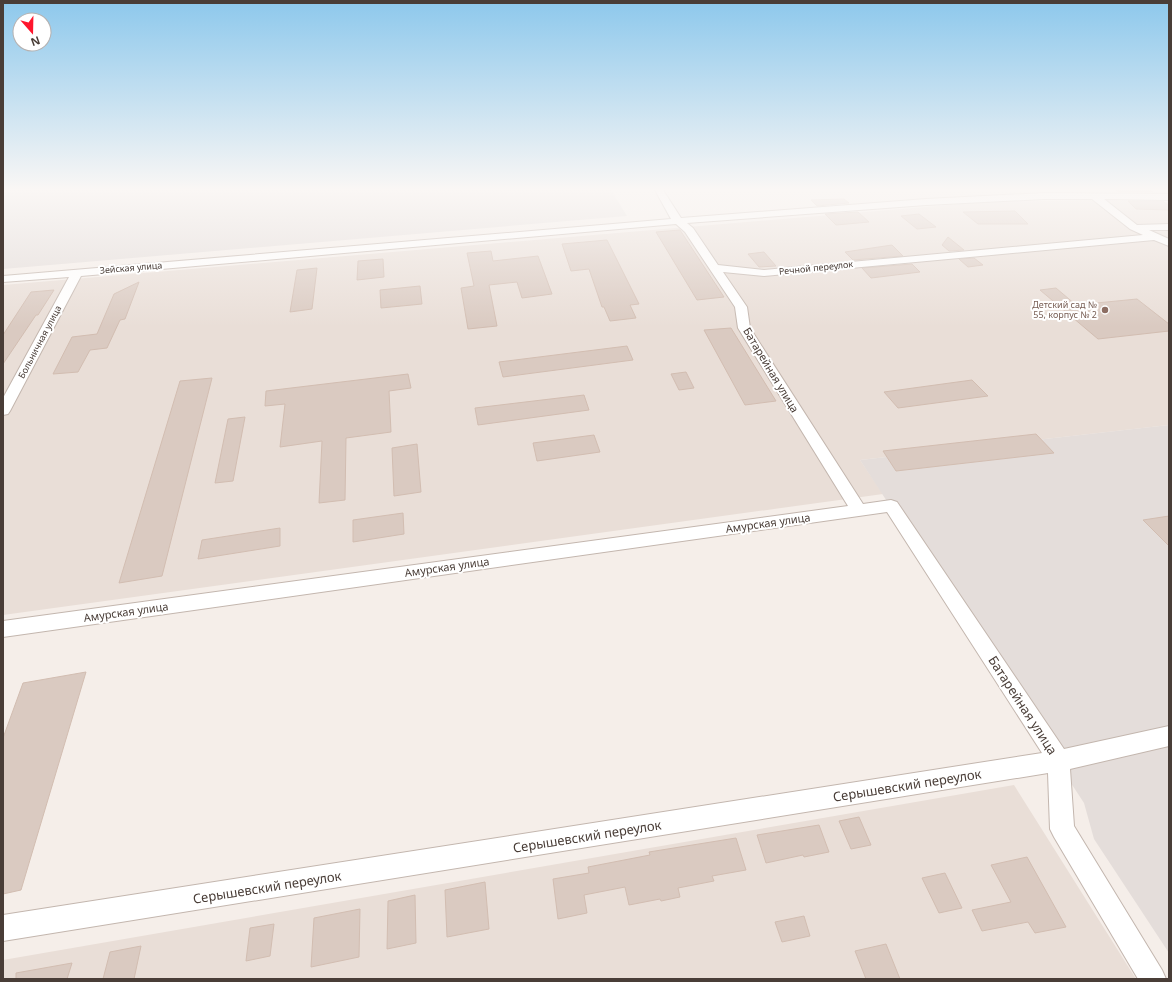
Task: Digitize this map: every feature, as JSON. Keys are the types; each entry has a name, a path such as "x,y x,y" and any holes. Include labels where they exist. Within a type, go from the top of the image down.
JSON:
{"street":[{"name":"Зейская улица","path":"3,279 503,236"},
{"name":"Батарейная улица","path":"694,236 741,307 744,328 859,511"},
{"name":"Речной переулок","path":"715,268 764,273 1156,237"},
{"path":"1156,237 1169,243"},
{"name":"Больничная улица","path":"3,411 77,272"},
{"name":"Батарейная улица","path":"891,506 1059,761 1062,829 1153,979"},
{"name":"Амурская улица","path":"3,629 891,506"},
{"name":"Серышевский переулок","path":"3,928 1059,761 1169,736"}],"shaded area":[{"path":"3,236 394,236 3,269"},
{"path":"584,236 1169,236 1169,425 860,460 883,494 3,615 3,285"},
{"path":"1169,425 1169,953 1094,839 1084,803 860,460"},
{"path":"1014,785 1136,979 3,979 3,960"}],"building":[{"path":"658,236 684,236 724,297 697,300"},
{"path":"948,237 964,250 949,251 942,245"},
{"path":"607,240 639,304 630,305 636,318 610,321 604,307 602,307 589,269 571,271 562,244"},
{"path":"892,245 903,256 853,260 845,252"},
{"path":"491,251 493,261 538,256 552,294 522,298 517,282 489,285 497,326 468,329 461,288 474,286 467,253"},
{"path":"764,252 776,266 759,267 748,254"},
{"path":"974,258 983,265 968,267 959,259"},
{"path":"383,259 384,277 357,280 358,261"},
{"path":"912,264 920,272 871,278 862,268"},
{"path":"317,268 312,309 290,312 297,270"},
{"path":"139,282 125,319 120,320 107,348 90,350 78,372 53,374 72,337 97,334 114,294"},
{"path":"420,286 422,304 381,308 380,290"},
{"path":"1056,288 1076,305 1137,299 1169,324 1169,331 1098,339 1040,290"},
{"path":"54,290 3,364 3,335 31,292"},
{"path":"731,328 776,401 745,405 704,330"},
{"path":"627,346 633,360 503,377 499,362"},
{"path":"686,372 694,388 679,390 671,374"},
{"path":"408,374 411,388 389,391 391,432 346,438 345,500 319,503 322,441 280,447 285,404 265,406 266,391"},
{"path":"212,378 162,576 119,583 180,381"},
{"path":"972,380 988,396 898,408 884,392"},
{"path":"584,395 589,410 478,425 475,408"},
{"path":"245,417 233,481 215,483 228,419"},
{"path":"1036,434 1054,453 896,471 883,451"},
{"path":"594,435 600,452 537,461 533,443"},
{"path":"417,444 421,492 394,496 392,448"},
{"path":"403,513 404,534 353,542 353,520"},
{"path":"1169,516 1169,546 1143,520"},
{"path":"280,528 280,546 198,559 202,540"},
{"path":"86,672 21,890 3,894 3,738 23,683"},
{"path":"859,817 871,845 851,849 839,821"},
{"path":"819,825 829,852 804,857 803,855 766,863 757,835"},
{"path":"736,838 746,870 712,876 714,881 678,888 680,897 661,901 660,899 629,905 625,887 584,895 587,913 558,919 553,879 589,873 588,867 650,855 649,852"},
{"path":"1027,857 1066,927 1035,933 1028,922 982,931 972,910 1011,902 991,865"},
{"path":"945,873 962,908 939,913 922,878"},
{"path":"485,882 489,929 447,937 445,890"},
{"path":"415,895 416,943 387,949 388,901"},
{"path":"360,909 359,957 311,967 314,918"},
{"path":"804,916 810,936 782,942 775,922"},
{"path":"274,924 270,956 246,961 250,928"},
{"path":"886,944 900,979 866,979 855,951"},
{"path":"141,946 134,979 103,979 110,952"},
{"path":"72,963 67,979 16,979 16,973"}],"place":[{"name":"Детский сад № 55, корпус № 2","path":"1105,310"}]}
